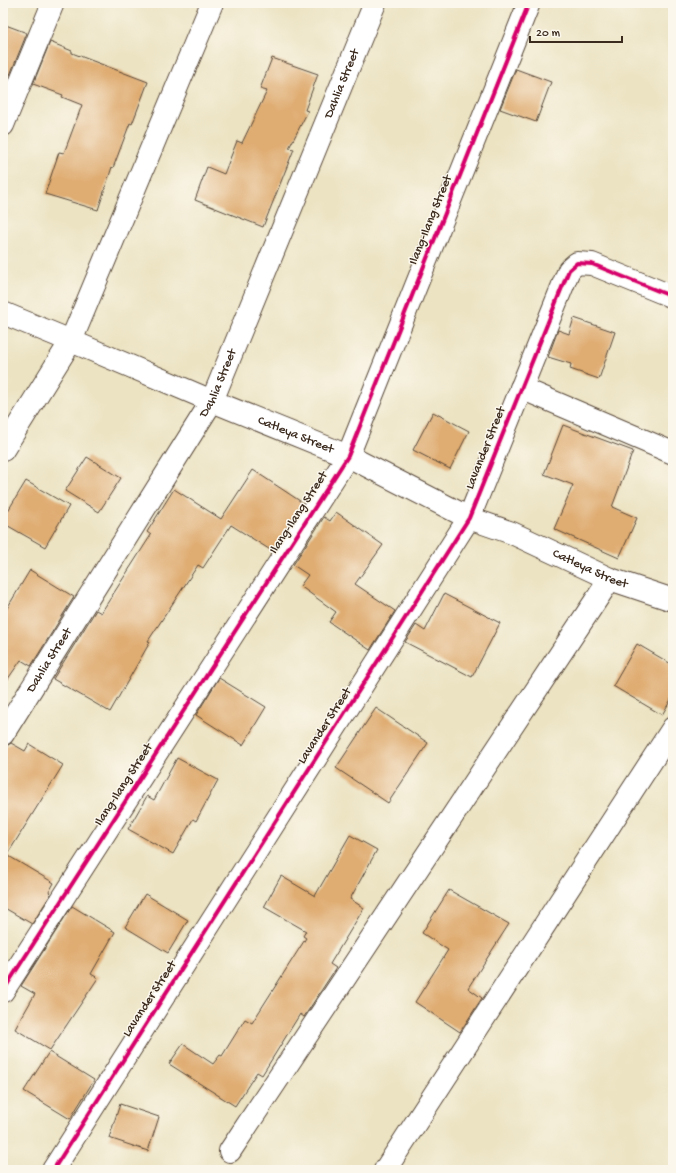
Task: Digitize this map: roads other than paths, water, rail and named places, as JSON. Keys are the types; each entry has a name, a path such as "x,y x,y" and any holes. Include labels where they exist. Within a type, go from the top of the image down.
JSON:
{"street":[{"path":"3,125 53,3"},
{"path":"3,450 71,341 212,3"},
{"name":"Dahlia Street","path":"3,734 212,401 375,3"},
{"name":"Ilang-Ilang Street","path":"3,991 348,456 529,3"},
{"name":"Lavander Street","path":"53,1170 469,518 569,270 577,263 592,264 673,296"},
{"name":"Catleya Street","path":"3,313 212,401 348,456 469,518 512,533 610,579 673,600"},
{"path":"521,388 673,453"},
{"path":"230,1151 610,579"},
{"path":"385,1170 673,728"}]}
